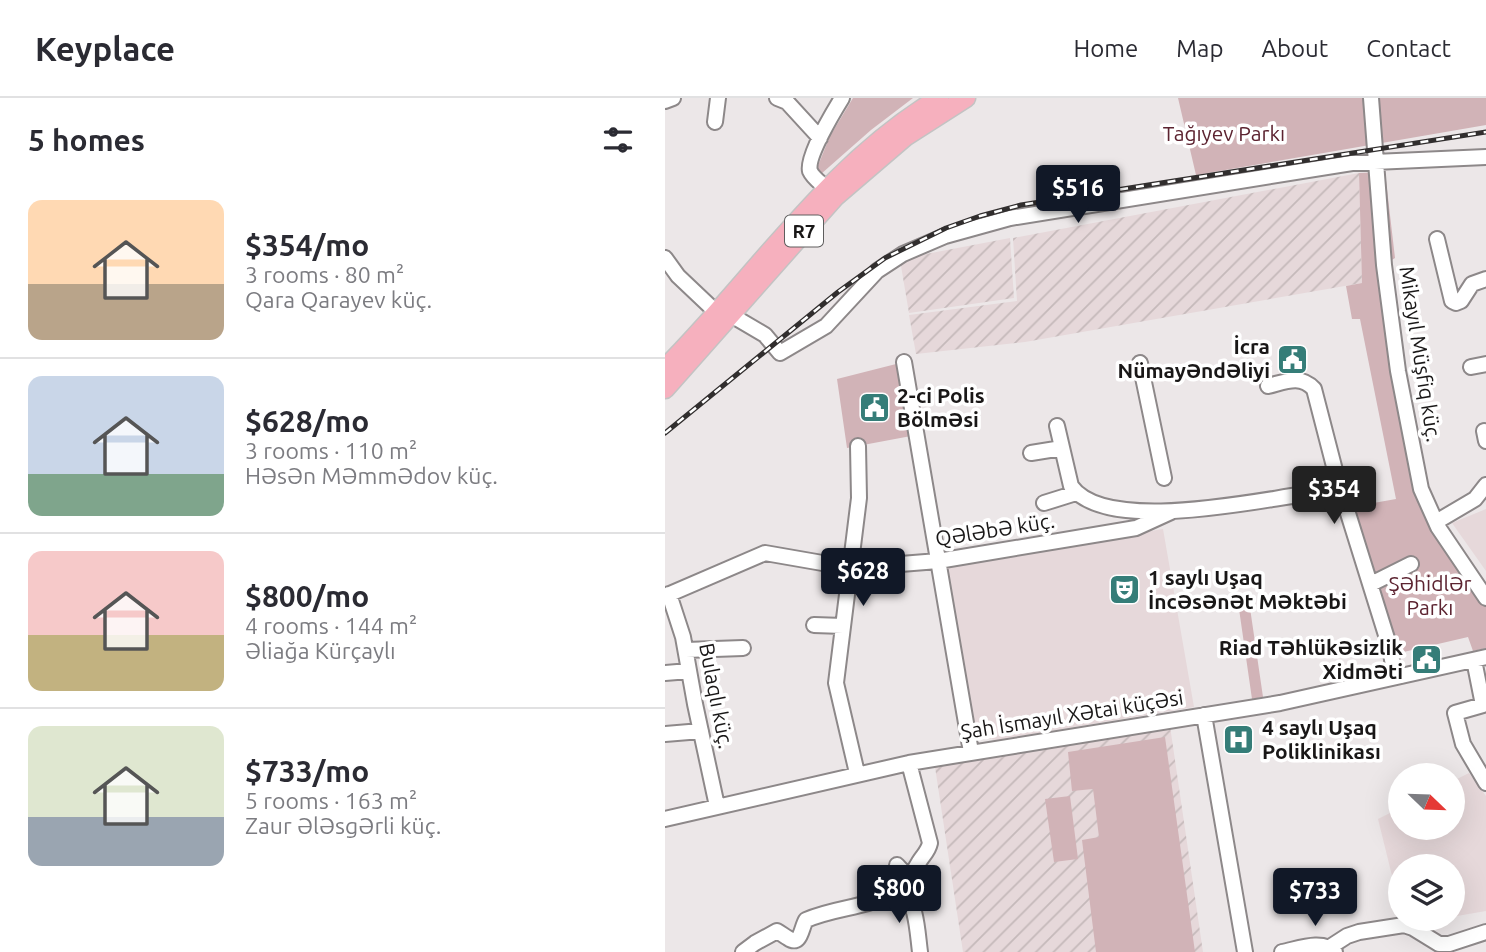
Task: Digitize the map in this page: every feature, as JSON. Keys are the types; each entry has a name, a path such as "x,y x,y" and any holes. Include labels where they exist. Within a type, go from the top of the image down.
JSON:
{"main road":[{"name":"R7","path":"665,389 826,188 870,147 939,98"},
{"name":"R7","path":"665,368 724,314 835,198 905,138 966,98"}],"street":[{"path":"665,101 673,98"},
{"path":"715,122 717,98"},
{"path":"777,98 787,102 820,138"},
{"path":"826,188 810,170 810,164 820,138 842,98"},
{"name":"Mikayıl Müşfiq küç.","path":"1371,98 1384,265 1398,371 1421,489 1436,522 1486,598"},
{"path":"665,258 678,276 724,314 765,335 780,353 826,326 886,264 945,236 1010,218 1352,163 1376,167 1486,157"},
{"path":"1437,239 1452,301 1461,301 1472,284 1486,279"},
{"path":"904,362 971,752"},
{"path":"1140,363 1164,478"},
{"path":"1268,386 1299,380 1306,381 1314,389 1395,677"},
{"path":"1057,426 1068,476 1076,493"},
{"path":"857,774 835,683 860,481 858,446"},
{"path":"1031,453 1062,448"},
{"path":"1436,522 1475,499 1486,485"},
{"path":"1044,503 1076,493 1122,509 1171,512 1299,495"},
{"name":"Qələbə küç.","path":"667,595 765,553 851,568 938,561 1136,528 1171,512"},
{"path":"1371,584 1411,564"},
{"name":"Bulaqlı küç.","path":"667,595 681,626 717,806"},
{"path":"814,625 843,626"},
{"path":"686,650 743,648"},
{"path":"1480,659 1483,705 1455,713 1463,744 1486,783"},
{"name":"Şah İsmayıl Xətai küçəsi","path":"665,818 909,762 1280,703 1480,659"},
{"path":"665,673 689,671"},
{"path":"1204,715 1245,952"},
{"path":"665,734 701,731"},
{"path":"743,952 777,931 790,940 796,940 806,920 868,903 906,884 930,844 909,762"},
{"path":"897,864 914,908 920,952"},
{"path":"1282,952 1318,946 1332,950 1347,936 1403,925 1439,944 1449,944 1486,932"}],"shaded area":[{"path":"1359,173 1362,283 1025,342 916,354 909,315 1017,301 1013,238"},
{"path":"1010,238 1014,298 909,313 901,266 905,258"},
{"path":"1486,509 1486,571 1452,523"},
{"path":"1163,529 1194,707 1002,739 994,740 980,734 972,719 944,565"},
{"path":"1170,726 1203,952 963,952 935,767"},
{"path":"1469,773 1486,796 1486,911 1465,915 1465,854 1388,854 1388,860 1378,819 1388,814 1388,840 1465,840 1465,775"}],"green space":[{"path":"853,98 913,98 821,174 817,168 830,136"},
{"name":"Tağıyev Parkı","path":"1178,98 1486,98 1486,125 1196,175"},
{"name":"Şəhidlər Parkı","path":"1385,172 1395,258 1384,265 1421,489 1486,595 1486,648 1473,651 1468,637 1395,654 1351,507 1396,499 1360,319 1352,319 1346,286 1362,283 1359,173"},
{"name":"2-ci Polis Bölməsi","path":"900,363 911,436 847,448 837,379"},
{"path":"1250,608 1263,697 1252,699 1239,609"},
{"path":"1165,737 1195,952 1096,952 1082,840 1099,837 1093,789 1072,791 1068,752"},
{"path":"1070,796 1078,859 1054,862 1045,799"}],"railway":[{"path":"665,433 838,292 885,258 946,228 1021,205 1486,132"}],"place":[{"name":"İcra Nümayəndəliyi","path":"1293,359"},
{"name":"2-ci Polis Bölməsi","path":"874,408"},
{"name":"1 saylı Uşaq İncəsənət Məktəbi","path":"1125,590"},
{"name":"Riad Təhlükəsizlik Xidməti","path":"1426,660"},
{"name":"4 saylı Uşaq Poliklinikası","path":"1239,740"}]}
